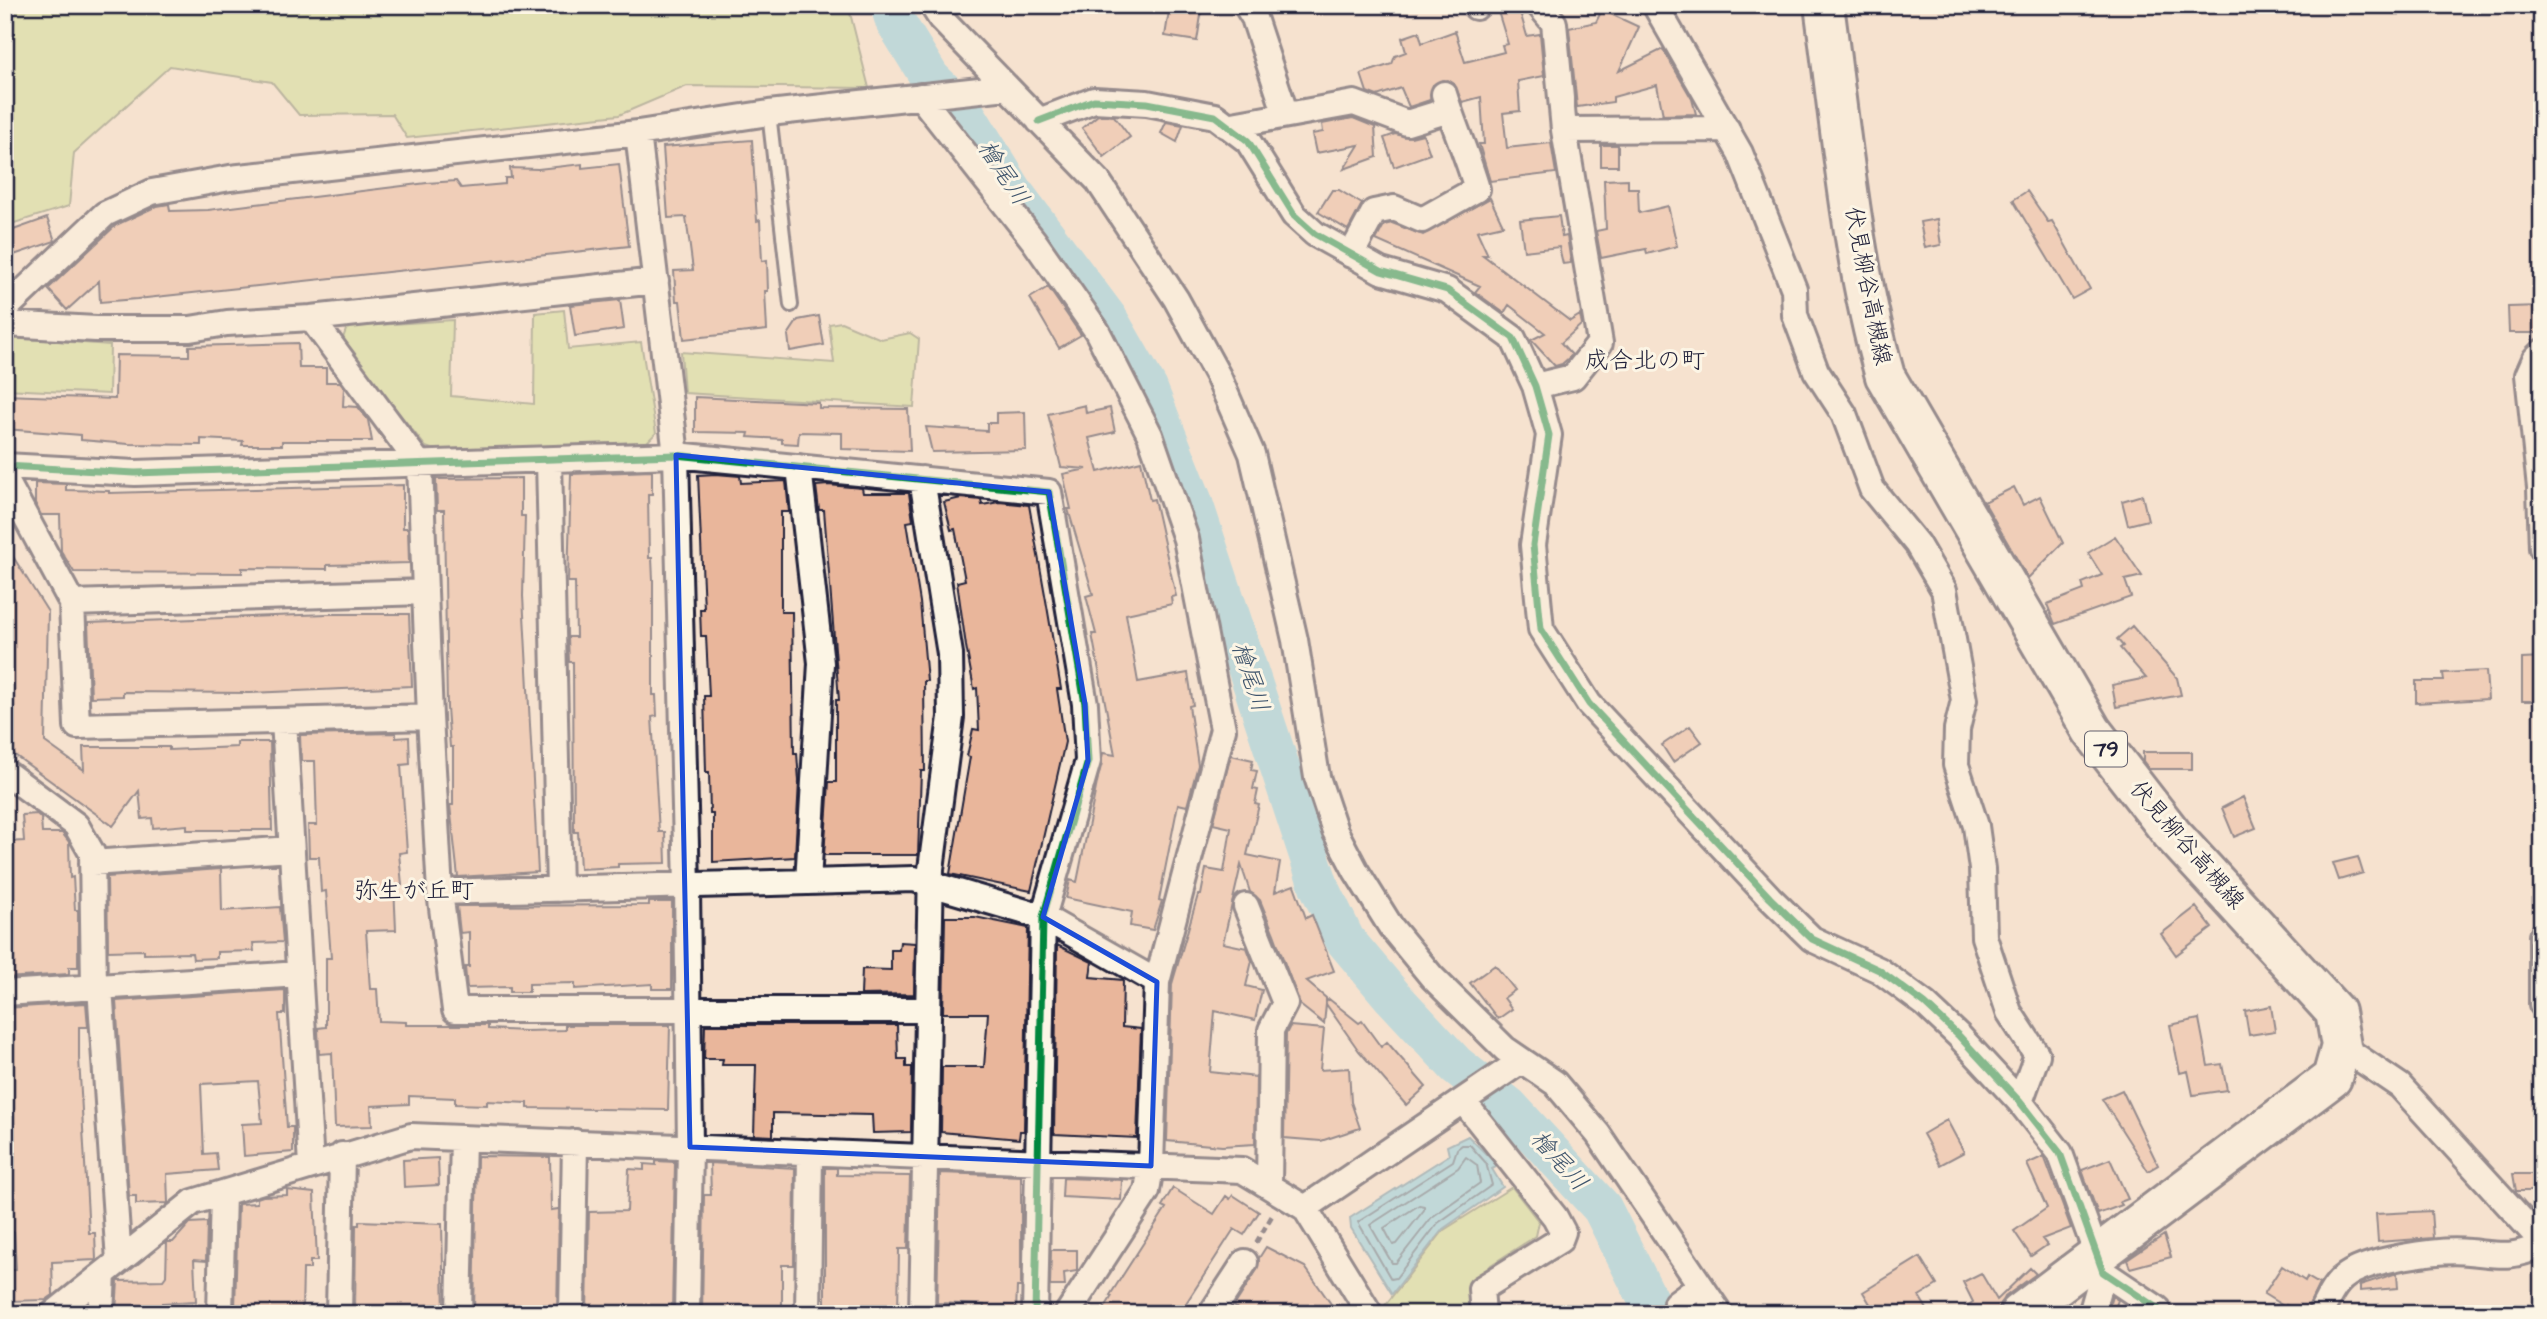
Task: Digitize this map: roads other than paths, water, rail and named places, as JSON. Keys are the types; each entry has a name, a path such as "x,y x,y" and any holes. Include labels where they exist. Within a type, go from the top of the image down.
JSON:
{"main road":[{"name":"伏見柳谷高槻線","path":"1824,5 1859,258 1870,321 1885,376 2092,731 2172,834 2335,1012 2341,1046 2332,1078 2100,1264 2019,1314"}],"street":[{"path":"932,5 942,19 1098,181 1176,299 1218,376 1252,454 1295,640 1317,777 1335,831 1391,927 1515,1064 1555,1083 1598,1134 1720,1314"},
{"path":"1246,5 1254,18 1286,115"},
{"path":"1535,386 1573,377 1600,343 1564,131 1554,23 1539,5"},
{"path":"1656,5 1727,129 1761,200 1794,289 1794,315 1816,371 1844,414 1872,489 1917,544 1944,590 1964,700 1957,729 1956,765 1976,826 1984,937 2009,1012 2037,1055 2020,1102"},
{"path":"5,309 105,214 152,192 230,178 638,133 769,113 1007,87"},
{"path":"920,96 1034,242 1097,331 1150,435 1185,539 1223,729 1157,982 1151,1166 1147,1191 1067,1314"},
{"path":"1040,121 1094,100 1147,103 1215,116 1248,141 1294,215 1315,234 1381,271 1447,290 1513,338 1535,386 1549,435 1533,545 1541,629 1589,704 1770,898 1812,939 1880,970 1925,1003 2020,1102 2060,1153 2100,1264 2091,1314"},
{"path":"1227,126 1354,103 1407,123 1447,102 1459,142 1469,158 1477,190 1422,220 1394,208 1374,212 1352,255"},
{"path":"1564,131 1727,129"},
{"path":"638,133 677,455 687,886 690,1147 687,1314"},
{"path":"5,324 190,330 227,323 311,318 656,281"},
{"path":"311,318 420,465 440,892 455,1010 928,1010"},
{"path":"2542,352 2535,359 2528,375 2540,488 2542,548"},
{"path":"5,466 135,473 677,455 1049,492 1085,704 1088,761 1043,917 1035,1314"},
{"path":"549,460 559,889"},
{"path":"799,467 821,663 808,881"},
{"path":"5,478 72,603 77,726 430,717"},
{"path":"922,480 950,654 951,717 931,882 922,1314"},
{"path":"72,603 425,592"},
{"path":"284,721 311,1165"},
{"path":"5,772 76,825 92,853 111,1268 102,1314"},
{"path":"92,863 291,849"},
{"path":"440,892 914,879 1043,917 1157,982"},
{"path":"1246,906 1285,1003 1271,1030 1269,1186"},
{"path":"2542,936 2542,1004"},
{"path":"5,993 299,974"},
{"path":"2319,1314 2336,1286 2355,1271 2404,1256 2467,1252 2500,1257 2542,1243 2400,1086 2341,1046"},
{"path":"1305,1208 1515,1064"},
{"path":"1465,1100 1555,1217 1563,1232 1560,1240 1481,1289 1483,1314"},
{"path":"53,1314 193,1202 411,1136 1242,1170 1305,1208 1370,1314"},
{"path":"459,1314 463,1138"},
{"path":"572,1314 575,1142"},
{"path":"808,1314 810,1152"},
{"path":"339,1314 342,1155"},
{"path":"220,1314 223,1193"},
{"path":"1211,1314 1245,1262"},
{"path":"2100,1264 2158,1309 2160,1314"},
{"path":"1679,1314 1676,1303 1699,1286"}],"lane":[{"path":"769,113 791,305"}],"water":[{"path":"1468,1136 1498,1166 1492,1169 1503,1187 1443,1229 1392,1294 1351,1228 1350,1218 1449,1155 1447,1146"}],"waterway":[{"name":"檜尾川","path":"890,5 895,21 930,78 963,110 1016,196 1108,319 1148,389 1192,500 1319,886 1345,940 1456,1065 1509,1107 1602,1208 1655,1314"}],"district":[{"name":"成合北の町","path":"1645,361"},
{"name":"弥生が丘町","path":"414,891"}]}
